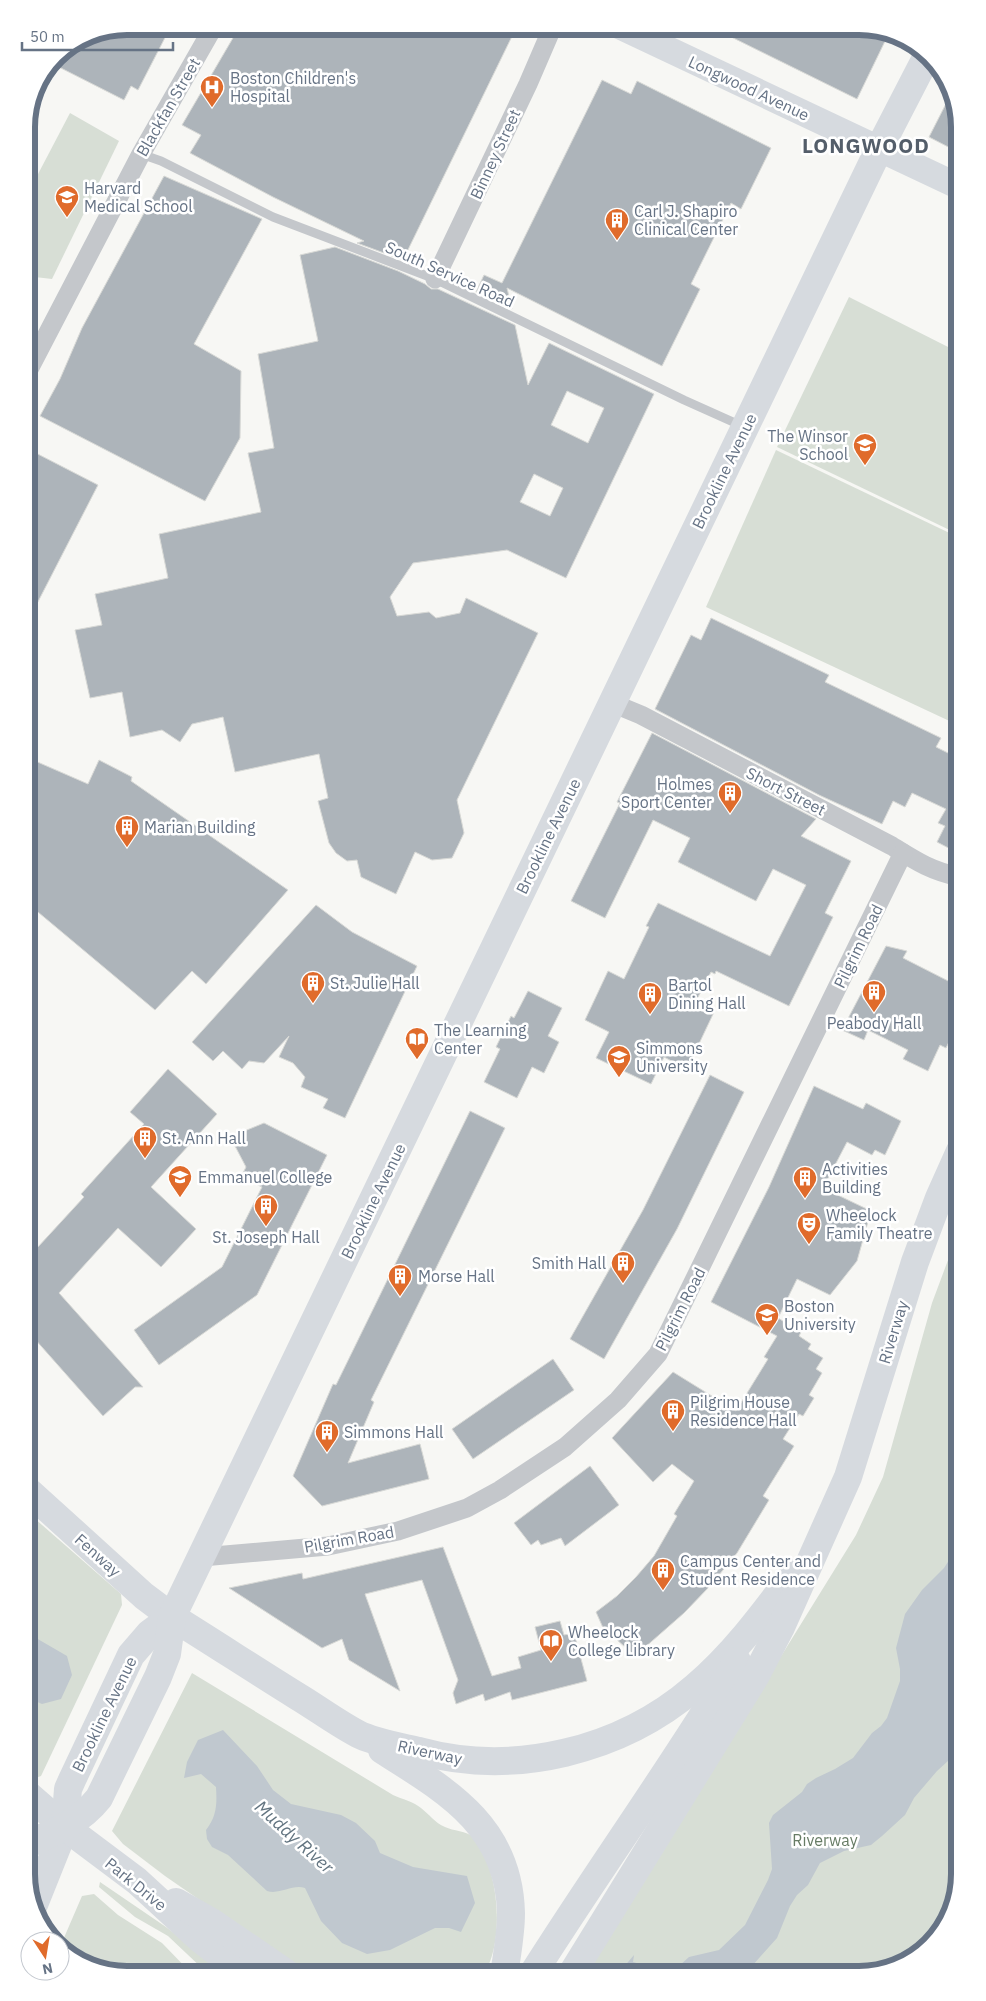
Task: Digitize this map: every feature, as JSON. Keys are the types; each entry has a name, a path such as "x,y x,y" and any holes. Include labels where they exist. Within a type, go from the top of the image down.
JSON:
{"main road":[{"name":"Longwood Avenue","path":"637,35 951,184"},
{"name":"Brookline Avenue","path":"35,1841 65,1827 93,1806 99,1798 158,1677 167,1654 172,1617 879,149 924,62"},
{"name":"Riverway","path":"577,1966 755,1676 781,1627 848,1477 915,1262 951,1171"},
{"name":"Fenway","path":"35,1497 144,1596 172,1617"},
{"name":"Riverway","path":"172,1617 359,1735 439,1756 488,1762 515,1762 547,1757 597,1743 652,1718 694,1688 728,1654 777,1596 796,1571 831,1515"},
{"path":"538,1966 620,1840 676,1760 777,1596"},
{"path":"359,1735 454,1798 475,1819 493,1845 504,1872 510,1907 510,1932 505,1966"},
{"name":"Park Drive","path":"35,1801 65,1827 137,1881 199,1938 235,1966"},
{"path":"38,1896 65,1827"},
{"path":"137,1881 212,1923 276,1966"}],"street":[{"name":"Blackfan Street","path":"35,357 141,154 209,35"},
{"name":"Binney Street","path":"435,280 528,84 549,35"},
{"name":"Short Street","path":"612,703 641,716 938,873 951,876"},
{"name":"Pilgrim Road","path":"202,1557 328,1546 398,1531 442,1518 467,1508 500,1490 565,1447 618,1400 658,1354 903,853"}],"lane":[{"name":"South Service Road","path":"141,154 161,161 273,217 435,280 684,400 745,427"}],"green space":[{"path":"70,113 119,141 52,279 35,277 35,180"},
{"path":"849,297 951,348 951,531 777,447"},
{"path":"776,450 951,534 951,722 706,607"},
{"name":"Riverway","path":"951,1252 951,1874 948,1898 942,1915 928,1935 905,1954 889,1961 865,1966 590,1966 856,1535 883,1477 932,1303"},
{"path":"35,1519 121,1594 122,1605 41,1776 35,1778"},
{"path":"192,1673 393,1795 418,1806 441,1825 467,1833 473,1837 482,1850 489,1866 494,1885 497,1925 495,1944 490,1961 488,1966 295,1966 165,1876 123,1844 112,1831"},
{"path":"100,1882 166,1927 217,1966 200,1966 168,1936 135,1917 99,1887"},
{"path":"94,1894 118,1915 162,1943 184,1966 121,1966 97,1961 81,1954 70,1946 70,1931 67,1931 82,1896"}],"water":[{"path":"951,1557 951,1758 937,1771 914,1798 905,1815 871,1845 844,1851 820,1863 808,1885 797,1895 790,1906 777,1938 752,1966 679,1966 689,1957 719,1950 745,1925 772,1869 769,1823 773,1815 802,1792 807,1784 853,1758 872,1733 887,1718 900,1681 896,1648 905,1614 922,1590 944,1568"},
{"path":"35,1637 67,1656 72,1675 61,1699 42,1704 35,1701"},
{"name":"Muddy River","path":"223,1730 257,1766 273,1790 291,1804 341,1815 356,1823 375,1841 380,1853 413,1867 467,1876 475,1903 461,1932 449,1928 435,1928 390,1950 367,1954 342,1943 321,1921 305,1888 295,1887 277,1892 267,1891 228,1855 212,1847 207,1839 206,1830 215,1810 216,1787 201,1774 184,1778 187,1762 198,1740"},
{"path":"634,1955 633,1962 647,1966 625,1966"}],"building":[{"path":"127,35 166,35 138,90 131,86 124,100 58,67 81,47 97,40"},
{"path":"235,35 513,35 403,260 357,243 364,241 273,197 190,153 201,135 182,125"},
{"path":"727,35 865,35 886,39 857,99"},
{"name":"Carl J. Shapiro Clinical Center","path":"602,80 631,94 637,81 771,148 741,209 731,203 691,284 700,289 662,366 507,288 512,309 476,292 484,275 502,283"},
{"path":"947,101 951,127 951,148 929,137"},
{"path":"164,176 262,219 194,344 241,371 240,438 205,501 40,416 60,379 82,328"},
{"path":"335,247 398,271 425,284 431,289 438,289 515,325 528,385 549,343 654,394 566,578 507,550 413,563 390,597 397,616 429,612 436,618 460,613 466,598 538,633 457,800 464,833 452,858 432,860 415,852 396,894 361,877 357,860 347,861 336,853 329,843 318,801 328,798 319,754 235,772 223,717 192,724 180,742 162,730 130,737 122,692 90,698 75,630 102,625 95,594 168,578 159,534 261,512 248,453 274,448 258,354 318,341 300,255","holes":["567,391 604,408 588,443 551,425","534,474 563,488 550,516 520,502"]},
{"path":"35,453 98,485 35,608"},
{"path":"711,618 829,675 825,682 941,738 936,747 951,754 951,849 937,842 945,826 938,823 946,809 912,793 905,807 893,801 882,824 819,795 655,709 691,635 701,640"},
{"path":"652,733 816,819 801,836 851,861 825,913 833,917 789,1006 716,971 715,974 711,972 696,1001 715,1010 687,1069 664,1057 651,1084 596,1058 609,1032 585,1020 608,971 624,979 649,927 646,926 658,903 770,956 806,885 773,869 756,901 678,862 690,838 653,820 605,918 571,901 620,803 617,802"},
{"name":"Marian Building","path":"99,760 132,777 131,781 288,890 206,984 192,971 155,1010 35,910 35,761 88,784"},
{"name":"St. Julie Hall","path":"316,905 352,932 417,966 345,1118 323,1108 328,1099 301,1087 305,1077 293,1063 279,1057 289,1036 264,1063 249,1061 242,1069 223,1051 213,1061 192,1042"},
{"name":"Peabody Hall","path":"886,946 907,951 903,958 951,982 951,1038 946,1048 940,1045 928,1071 903,1059 908,1050 868,1030 864,1040 842,1030"},
{"path":"528,991 562,1008 548,1036 559,1042 544,1073 532,1067 517,1098 484,1082 500,1049 496,1047 511,1016 514,1018"},
{"path":"168,1069 217,1114 151,1187 196,1229 161,1267 118,1228 59,1293 143,1387 135,1387 103,1416 35,1339 35,1250 84,1197 81,1194 144,1124 130,1112"},
{"path":"710,1075 744,1092 677,1229 604,1359 570,1339 643,1210"},
{"path":"814,1086 863,1109 866,1103 901,1121 885,1155 875,1150 872,1155 847,1142 823,1188 871,1211 857,1261 830,1295 797,1279 778,1318 801,1332 799,1336 811,1344 808,1349 823,1358 816,1369 822,1373 809,1395 814,1398 803,1416 799,1414 783,1439 794,1446 763,1496 769,1500 737,1553 709,1587 684,1613 635,1656 604,1630 596,1612 617,1596 654,1556 677,1516 674,1514 694,1481 672,1464 653,1482 612,1438 673,1372 736,1411 768,1359 764,1357 777,1336 711,1302 769,1187"},
{"path":"470,1111 505,1128 371,1400 374,1402 348,1463 420,1444 429,1479 322,1506 293,1476 333,1384 336,1385"},
{"name":"St. Joseph Hall","path":"264,1123 327,1155 257,1295 159,1365 134,1330 222,1267 262,1187 241,1177 246,1167 235,1146 242,1132"},
{"path":"553,1359 574,1390 473,1459 452,1429"},
{"path":"590,1466 619,1505 565,1546 561,1538 541,1545 538,1540 531,1545 514,1523"},
{"path":"443,1547 492,1676 521,1668 518,1657 541,1650 535,1627 560,1621 564,1635 574,1633 587,1681 512,1700 510,1692 485,1701 483,1694 456,1704 453,1693 458,1680 422,1580 365,1594 400,1691 349,1660 342,1639 322,1648 229,1588 302,1573 303,1579"}],"place":[{"name":"Boston Children's Hospital","path":"212,108"},
{"name":"Harvard Medical School","path":"67,218"},
{"name":"Carl J. Shapiro Clinical Center","path":"617,241"},
{"name":"The Winsor School","path":"865,466"},
{"name":"Holmes Sport Center","path":"730,814"},
{"name":"Marian Building","path":"127,848"},
{"name":"St. Julie Hall","path":"313,1004"},
{"name":"Peabody Hall","path":"874,1013"},
{"name":"Bartol Dining Hall","path":"650,1015"},
{"name":"The Learning Center","path":"417,1060"},
{"name":"Simmons University","path":"619,1078"},
{"name":"St. Ann Hall","path":"145,1159"},
{"name":"Emmanuel College","path":"180,1198"},
{"name":"Activities Building","path":"805,1199"},
{"name":"St. Joseph Hall","path":"266,1227"},
{"name":"Wheelock Family Theatre","path":"809,1245"},
{"name":"Smith Hall","path":"623,1284"},
{"name":"Morse Hall","path":"400,1297"},
{"name":"Boston University","path":"767,1336"},
{"name":"Pilgrim House Residence Hall","path":"673,1432"},
{"name":"Simmons Hall","path":"327,1453"},
{"name":"Campus Center and Student Residence","path":"663,1591"},
{"name":"Wheelock College Library","path":"551,1662"}],"district":[{"name":"LONGWOOD","path":"866,146"}]}
